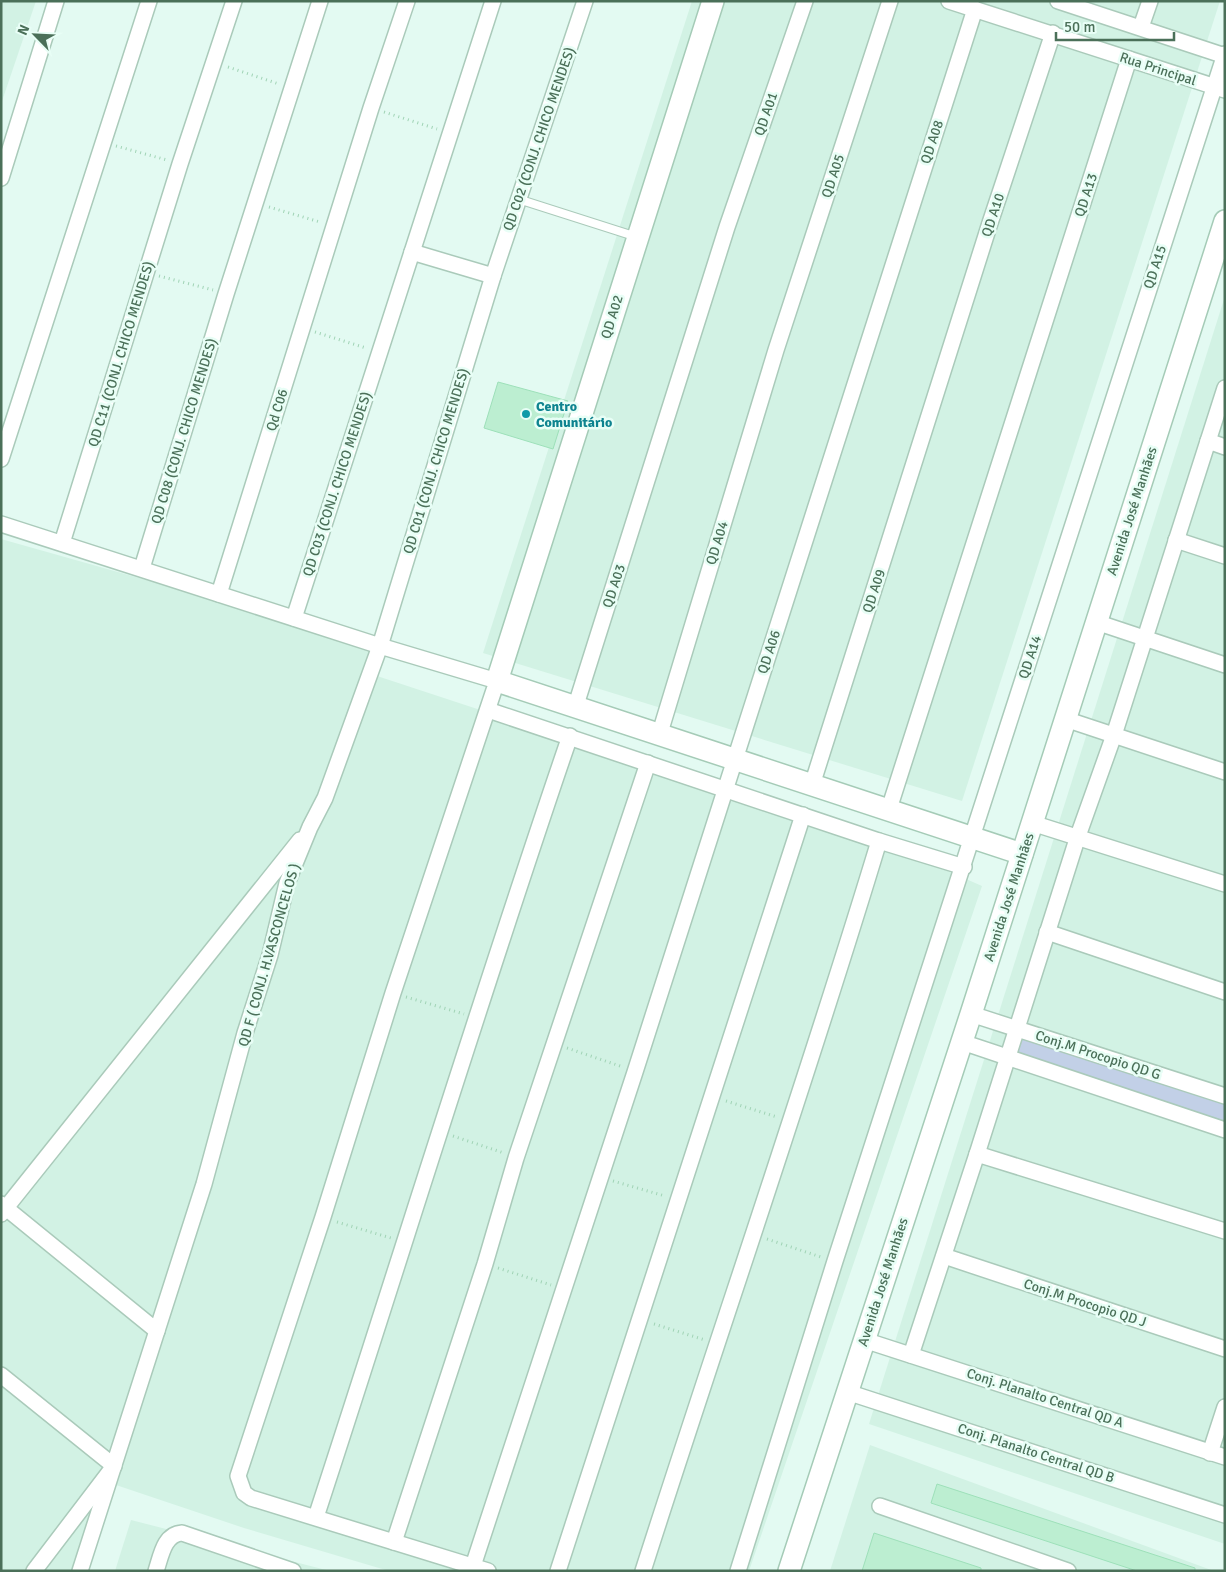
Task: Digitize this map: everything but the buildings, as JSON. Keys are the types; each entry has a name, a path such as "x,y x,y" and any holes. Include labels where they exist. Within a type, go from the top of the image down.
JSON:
{"street":[{"path":"1,459 150,1"},
{"name":"QD C11 (CONJ. CHICO MENDES)","path":"62,543 180,164 234,1"},
{"name":"QD C08 (CONJ. CHICO MENDES)","path":"142,568 226,294 320,1"},
{"name":"Qd C06","path":"219,594 371,108 407,1"},
{"name":"QD C03 (CONJ. CHICO MENDES)","path":"294,618 493,1"},
{"name":"QD C02 (CONJ. CHICO MENDES)","path":"493,276 585,1"},
{"name":"QD A02","path":"497,682 712,1"},
{"name":"QD A01","path":"652,465 727,227 805,1"},
{"name":"QD A05","path":"776,350 890,1"},
{"name":"Rua Principal","path":"949,1 1219,88"},
{"path":"1059,1 1225,55"},
{"path":"1141,27 1150,1"},
{"path":"1,178 56,2"},
{"name":"QD A08","path":"813,515 974,9"},
{"name":"QD A10","path":"935,397 1053,33"},
{"name":"QD A15","path":"1098,448 1219,88 1225,55"},
{"name":"QD A13","path":"889,810 1129,59"},
{"name":"Avenida José Manhães","path":"789,1571 1224,229"},
{"path":"412,252 493,276"},
{"name":"QD C01 (CONJ. CHICO MENDES)","path":"380,646 493,276"},
{"name":"QD A04","path":"659,736 776,350"},
{"path":"911,1355 978,1154 1047,932 1078,836 1114,735 1225,388"},
{"name":"QD A09","path":"812,785 935,397"},
{"path":"1208,441 1225,447"},
{"name":"QD A14","path":"738,1571 1098,448"},
{"name":"QD A03","path":"575,708 652,465"},
{"name":"QD A06","path":"481,1568 564,1289 813,515"},
{"path":"1,524 497,682 1022,854"},
{"path":"1176,540 1225,556"},
{"path":"1096,622 1225,665"},
{"name":"QD F ( CONJ. H.VASCONCELOS )","path":"80,1571 204,1184 245,1033 270,955 288,883 310,827 325,798 380,646"},
{"path":"481,1568 251,1498 244,1493 238,1476 323,1217 393,993 497,682"},
{"path":"488,710 879,841 964,867"},
{"path":"1065,719 1225,772"},
{"path":"316,1517 570,736"},
{"path":"394,1542 485,1264 516,1158 648,763"},
{"path":"558,1571 803,815"},
{"path":"1032,823 1225,884"},
{"path":"157,1331 3,1209 310,827"},
{"path":"643,1571 716,1343 792,1121 879,841"},
{"path":"1047,932 1225,992"},
{"name":"Conj.M Procopio QD G","path":"971,1014 1225,1096"},
{"path":"962,1042 1225,1130"},
{"path":"978,1154 1225,1231"},
{"name":"Conj.M Procopio QD J","path":"944,1256 1225,1349"},
{"name":"Conj. Planalto Central QD A","path":"864,1340 1218,1455"},
{"path":"1,1375 114,1466 34,1571"},
{"name":"Conj. Planalto Central QD B","path":"847,1392 1225,1515"},
{"path":"1218,1455 1225,1407"},
{"path":"880,1506 1068,1571"},
{"path":"156,1571 166,1542 176,1533 182,1533 293,1571"}],"lane":[{"path":"518,199 637,237"}],"path":[{"path":"214,62 291,88"},
{"path":"371,108 450,134"},
{"path":"104,142 180,164"},
{"path":"255,203 335,227"},
{"path":"146,272 226,294"},
{"path":"302,329 379,351"},
{"path":"393,993 477,1018"},
{"path":"555,1043 635,1072"},
{"path":"711,1096 792,1121"},
{"path":"440,1131 516,1158"},
{"path":"601,1178 677,1200"},
{"path":"323,1217 406,1243"},
{"path":"753,1234 836,1261"},
{"path":"485,1264 564,1289"},
{"path":"639,1319 716,1343"}],"shaded area":[{"path":"1,1 36,1 1,104"},
{"path":"692,1 1220,1 962,801 483,653"},
{"path":"1225,296 1225,1544 869,1424"},
{"path":"1,539 380,646 371,674 879,841 982,886 749,1571 389,1571 244,1528 110,1483 81,1571 1,1571"},
{"path":"1023,1034 1225,1102 1225,1125 1017,1054"},
{"path":"870,1445 1214,1571 830,1571"},
{"path":"131,1520 330,1571 115,1571"}],"place":[{"name":"Centro Comunitário","path":"526,414"}]}
